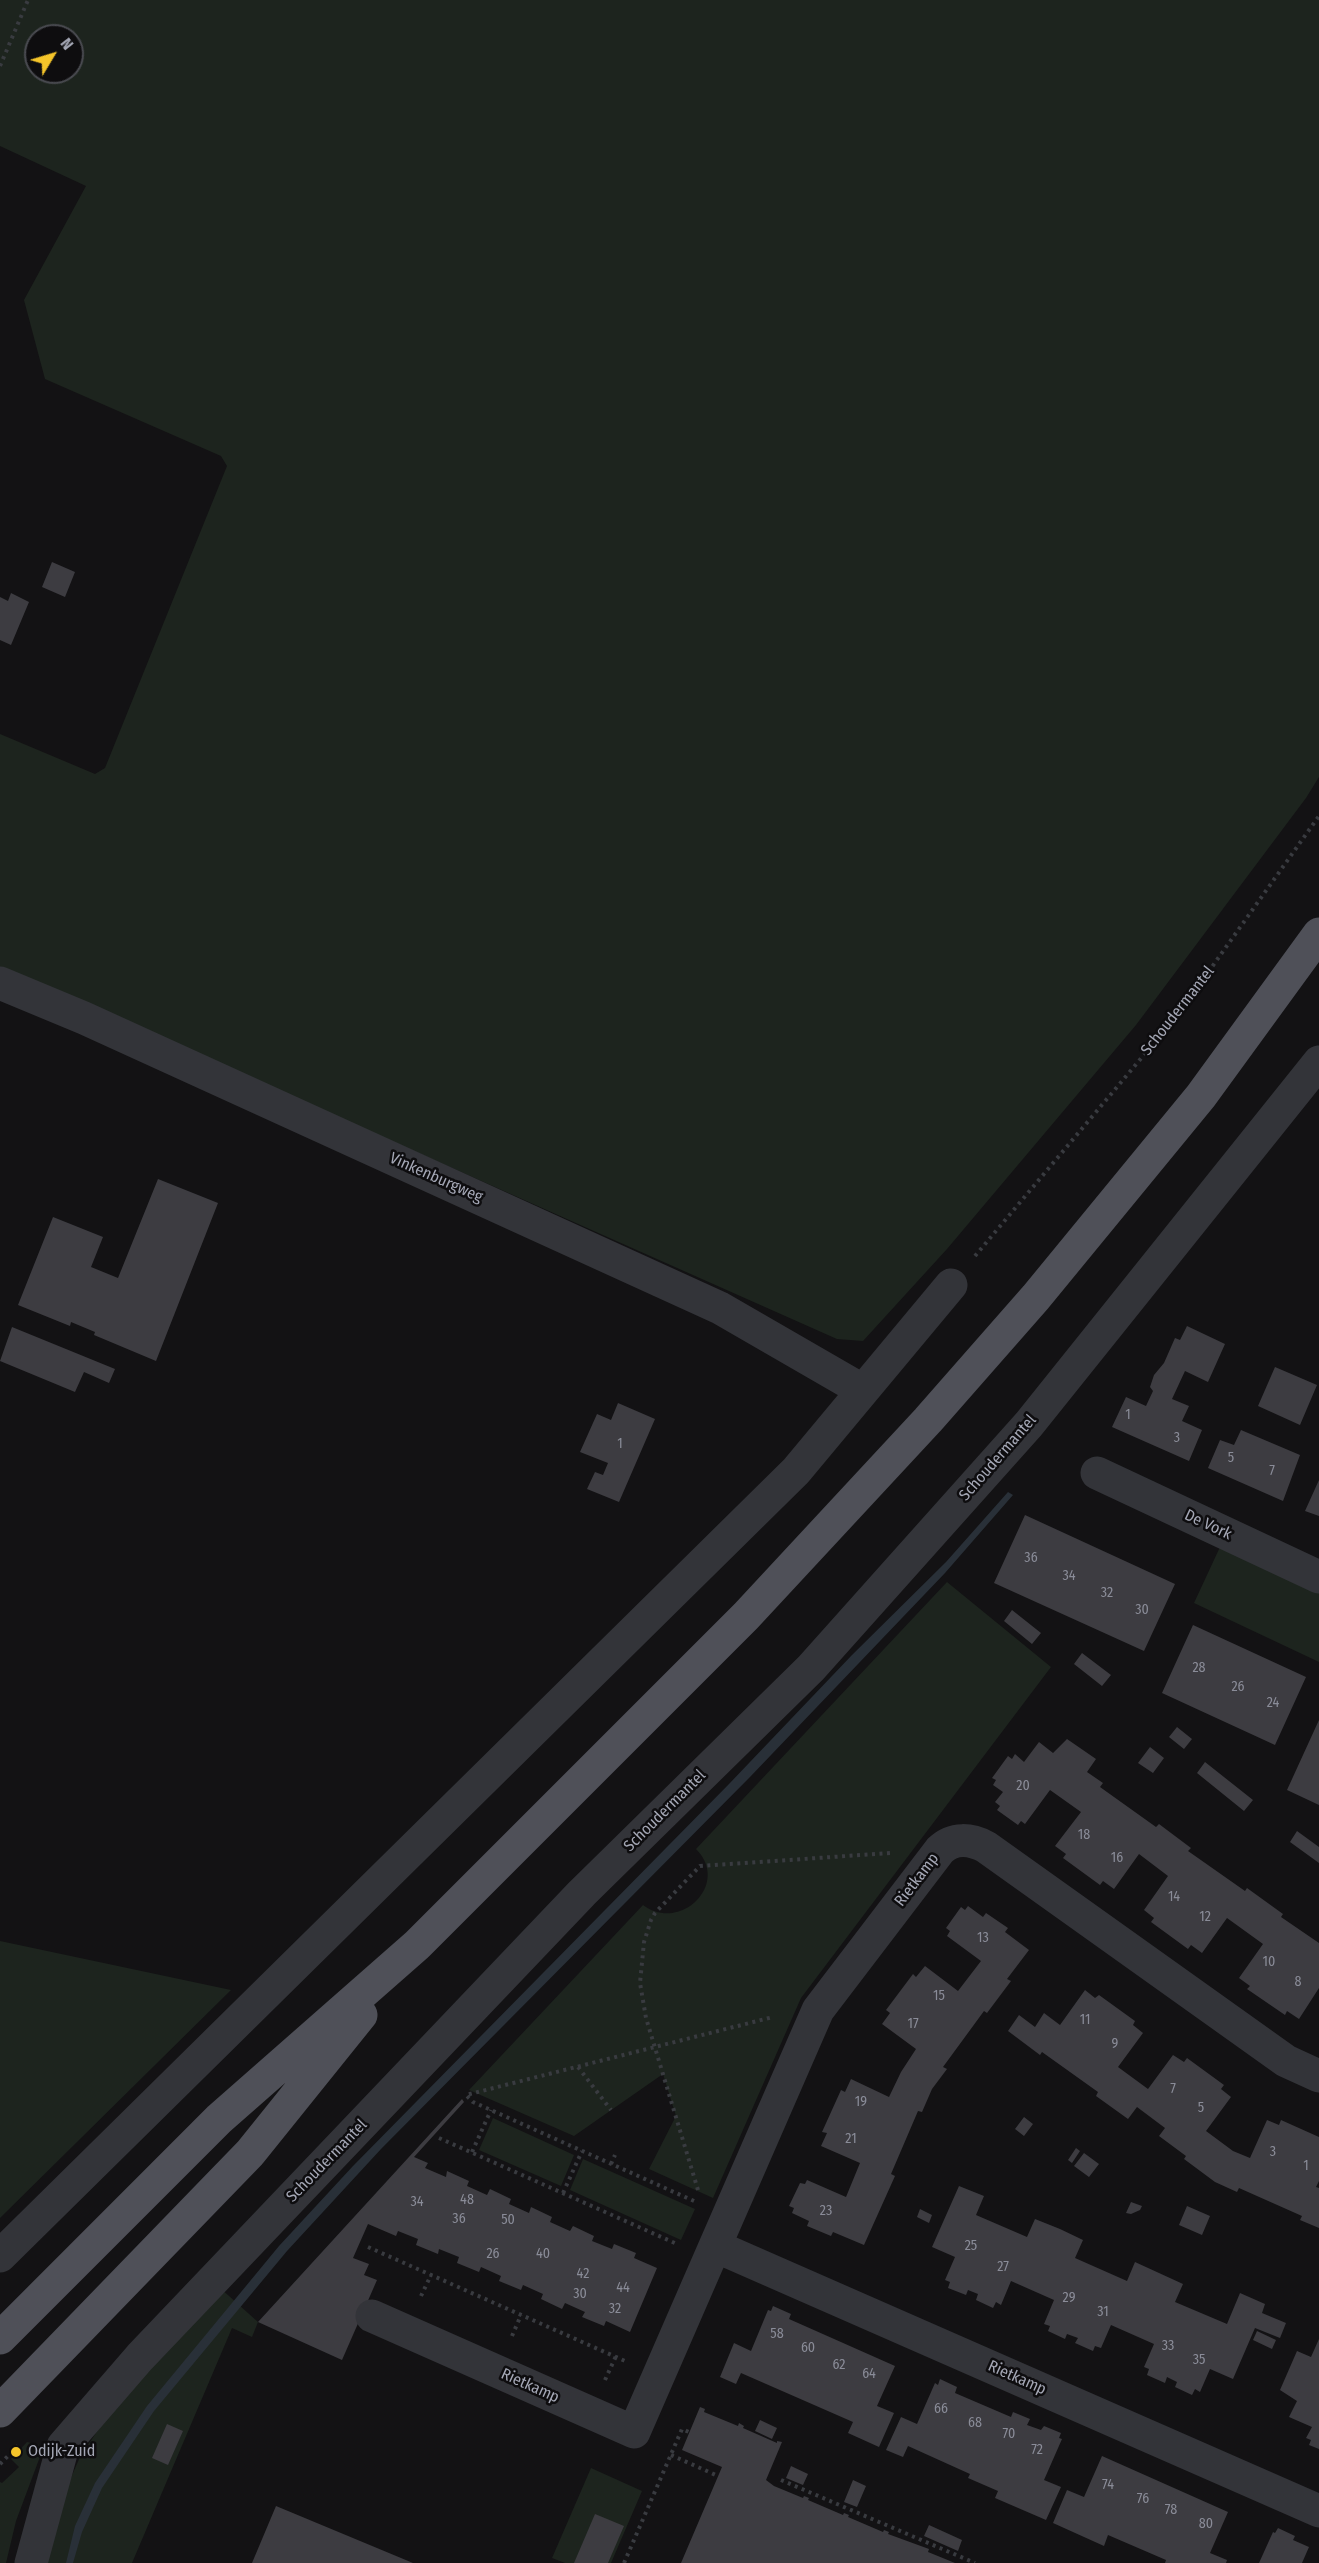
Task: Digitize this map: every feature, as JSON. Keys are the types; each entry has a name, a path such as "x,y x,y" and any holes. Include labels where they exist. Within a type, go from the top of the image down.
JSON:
{"main road":[{"path":"0,2338 219,2119 417,1945 746,1616 928,1420 1036,1297 1201,1096 1319,934"},
{"path":"0,2411 250,2153 417,1945"}],"street":[{"name":"Vinkenburgweg","path":"0,983 84,1018 720,1308 862,1390"},
{"name":"Schoudermantel","path":"31,2563 63,2446 140,2357 573,1902 811,1668 1029,1424 1319,1062"},
{"path":"0,2256 796,1471 951,1285"},
{"name":"De Vork","path":"1097,1473 1319,1577"},
{"name":"Rietkamp","path":"372,2316 634,2432 659,2375 699,2246 818,2010 945,1844 966,1840 986,1846 1286,2061 1319,2076"},
{"name":"Rietkamp","path":"699,2246 1319,2511"}],"path":[{"path":"0,66 28,0"},
{"name":"Schoudermantel","path":"951,1285 1180,1012 1319,816"},
{"path":"715,2211 646,2018 640,1983 645,1934 655,1913 700,1866 940,1850"},
{"path":"715,2211 473,2102 466,2095 797,2011 818,2010"},
{"path":"578,2067 611,2110"},
{"path":"472,2152 491,2110"},
{"path":"439,2138 563,2193 699,2246"},
{"path":"563,2193 582,2151"},
{"path":"611,2164 615,2155"},
{"path":"368,2247 659,2375"},
{"path":"624,2563 682,2429 689,2432"},
{"path":"670,2455 718,2476"},
{"path":"781,2480 975,2563"}],"shaded area":[{"path":"0,0 1319,0 1319,777 1306,798 1136,1025 947,1249 863,1341 837,1339 0,967 0,734 95,774 105,768 227,466 221,456 45,379 24,300 86,186 0,146"},
{"path":"1008,1492 1013,1495 945,1573 750,1777 381,2149 287,2251 154,2411 102,2488 82,2532 73,2563 66,2563 75,2526 95,2483 147,2406 279,2246 353,2166 729,1784 852,1655 946,1562"},
{"path":"1220,1547 1319,1593 1319,1662 1194,1603"},
{"path":"947,1582 1051,1667 801,1998 713,2198 649,2169 676,2116 663,2074 574,2136 469,2090 643,1905 657,1912 672,1913 685,1909 696,1901 704,1889 708,1876 705,1863 696,1849"},
{"path":"0,1941 231,1990 0,2218"},
{"path":"493,2118 574,2155 561,2186 479,2150"},
{"path":"583,2159 695,2209 681,2240 570,2190"},
{"path":"219,2287 258,2322 252,2337 232,2328 132,2563 46,2563 66,2489 80,2457 102,2424"},
{"path":"27,2442 44,2446 16,2521 6,2563 0,2563 0,2482 2,2483 19,2467 11,2459"},
{"path":"591,2468 642,2491 611,2563 565,2563 552,2558"}],"building":[{"path":"52,562 75,572 65,597 42,587"},
{"path":"11,593 29,602 11,645 0,640 0,597 8,601"},
{"path":"158,1179 218,1203 156,1361 94,1335 95,1332 71,1322 70,1326 18,1305 53,1217 103,1237 91,1267 118,1278"},
{"path":"1187,1326 1225,1344 1208,1382 1185,1371 1172,1399 1189,1406 1182,1421 1202,1430 1189,1461 1112,1427 1126,1397 1146,1406 1153,1391 1150,1387 1154,1375 1164,1363 1175,1338 1180,1340"},
{"path":"12,1327 115,1369 109,1383 84,1372 75,1392 0,1361"},
{"path":"1275,1367 1317,1385 1300,1425 1258,1406"},
{"path":"618,1403 655,1419 619,1502 587,1489 595,1472 603,1475 608,1463 580,1452 597,1414 611,1420"},
{"path":"1241,1430 1300,1455 1283,1501 1208,1468 1220,1440 1234,1445"},
{"path":"1319,1480 1319,1516 1305,1511"},
{"path":"1025,1515 1175,1584 1144,1651 994,1583"},
{"path":"1012,1610 1041,1633 1032,1644 1004,1621"},
{"path":"1193,1625 1306,1677 1275,1745 1162,1693"},
{"path":"1082,1653 1111,1675 1102,1686 1074,1664"},
{"path":"1319,1720 1319,1805 1287,1790"},
{"path":"1177,1727 1192,1739 1184,1749 1169,1737"},
{"path":"1067,1739 1096,1759 1087,1772 1103,1783 1100,1787 1156,1827 1159,1824 1191,1848 1188,1851 1245,1891 1247,1888 1283,1914 1281,1917 1319,1943 1319,1988 1299,2019 1287,2011 1285,2015 1247,1989 1250,1986 1239,1978 1263,1944 1227,1918 1202,1953 1191,1945 1188,1949 1151,1922 1154,1918 1144,1910 1168,1876 1139,1854 1114,1889 1103,1881 1100,1885 1063,1858 1066,1854 1055,1846 1081,1812 1050,1790 1025,1824 1021,1821 1018,1825 997,1810 1000,1806 995,1802 1003,1792 993,1785 996,1780 992,1778 1008,1756 1012,1759 1015,1754 1024,1762 1039,1742 1053,1753"},
{"path":"1150,1747 1164,1758 1153,1773 1138,1763"},
{"path":"1205,1762 1253,1800 1244,1811 1197,1773"},
{"path":"1297,1831 1319,1847 1319,1863 1290,1842"},
{"path":"968,1906 983,1917 986,1913 1008,1928 1005,1932 1029,1950 1007,1979 1011,1981 987,2013 984,2011 943,2067 947,2069 932,2089 922,2112 918,2111 891,2174 895,2176 864,2245 833,2232 831,2236 807,2226 809,2221 792,2213 794,2208 789,2206 800,2183 805,2184 807,2180 846,2197 860,2163 821,2146 827,2133 822,2132 841,2090 845,2092 851,2079 889,2097 916,2049 882,2024 890,2013 886,2010 913,1974 916,1977 925,1966 958,1991 981,1961 947,1936 950,1931 946,1928 961,1907 965,1910"},
{"path":"1085,1990 1095,1998 1099,1995 1135,2021 1133,2025 1143,2033 1118,2067 1148,2089 1173,2055 1184,2062 1187,2058 1224,2085 1221,2089 1231,2097 1206,2131 1233,2151 1250,2158 1267,2120 1279,2125 1281,2120 1319,2137 1319,2181 1316,2187 1319,2188 1319,2228 1300,2220 1302,2216 1239,2188 1237,2192 1215,2182 1184,2159 1186,2156 1159,2136 1165,2128 1137,2107 1128,2119 1096,2096 1098,2092 1042,2052 1040,2055 1008,2031 1019,2015 1035,2027 1044,2013 1060,2025"},
{"path":"462,2099 464,2102 414,2157 428,2163 425,2168 446,2177 447,2171 469,2181 467,2186 487,2195 490,2189 511,2199 509,2204 529,2213 531,2207 552,2217 550,2222 570,2231 573,2226 594,2236 592,2241 612,2249 614,2244 636,2253 634,2258 657,2268 630,2332 606,2321 604,2326 582,2317 585,2312 565,2303 562,2309 541,2299 543,2294 523,2285 521,2290 499,2281 501,2276 481,2267 479,2272 457,2263 459,2257 439,2249 438,2254 416,2245 418,2239 398,2231 396,2236 368,2224 353,2258 369,2264 364,2275 377,2280 342,2360 258,2322"},
{"path":"1024,2117 1033,2124 1024,2136 1015,2129"},
{"path":"1076,2148 1080,2151 1072,2163 1068,2160"},
{"path":"1084,2153 1099,2164 1089,2177 1074,2166"},
{"path":"959,2186 984,2196 976,2215 1027,2237 1035,2219 1060,2229 1083,2240 1075,2258 1127,2281 1135,2262 1183,2284 1175,2302 1227,2324 1240,2293 1265,2304 1262,2313 1286,2323 1280,2338 1255,2328 1233,2379 1210,2369 1200,2392 1195,2389 1192,2395 1175,2387 1177,2382 1167,2377 1165,2383 1147,2375 1149,2369 1144,2367 1154,2344 1111,2325 1101,2348 1095,2346 1093,2351 1075,2343 1078,2338 1067,2334 1065,2339 1048,2331 1050,2326 1044,2324 1054,2300 1011,2281 1001,2305 996,2302 993,2308 976,2300 978,2294 968,2290 966,2295 948,2288 950,2282 945,2280 955,2257 932,2247"},
{"path":"1131,2202 1142,2206 1140,2210 1131,2214 1126,2213"},
{"path":"1187,2206 1210,2216 1202,2235 1179,2225"},
{"path":"920,2209 932,2215 929,2223 917,2217"},
{"path":"773,2306 791,2314 789,2319 895,2366 877,2406 894,2413 879,2447 848,2433 853,2422 741,2373 736,2384 720,2377 734,2343 751,2351 768,2310 771,2311"},
{"path":"1257,2331 1276,2340 1272,2349 1253,2340"},
{"path":"1319,2339 1319,2449 1309,2445 1311,2440 1306,2438 1312,2427 1289,2417 1297,2401 1280,2390 1297,2351 1311,2357"},
{"path":"940,2379 957,2387 955,2393 1011,2417 1013,2412 1030,2419 1027,2425 1041,2430 1044,2426 1061,2433 1059,2438 1062,2439 1044,2480 1061,2487 1046,2520 995,2498 998,2491 968,2478 970,2474 908,2446 903,2457 886,2450 901,2417 917,2424 935,2383 938,2385"},
{"path":"700,2407 705,2409 704,2412 738,2426 739,2423 744,2426 743,2428 777,2443 777,2441 782,2442 766,2480 774,2486 803,2498 804,2496 809,2498 808,2500 843,2515 844,2513 849,2515 848,2517 883,2532 884,2530 889,2532 888,2534 929,2549 928,2552 955,2563 681,2563 722,2467 682,2450"},
{"path":"760,2420 777,2428 772,2439 755,2431"},
{"path":"167,2424 183,2431 168,2465 152,2458"},
{"path":"1102,2456 1228,2512 1210,2553 1227,2560 1226,2563 1165,2563 1166,2560 1108,2535 1104,2546 1053,2523 1067,2490 1084,2497"},
{"path":"791,2466 808,2474 803,2485 786,2478"},
{"path":"853,2480 866,2486 857,2507 844,2502"},
{"path":"276,2506 413,2563 252,2563"},
{"path":"595,2514 624,2526 608,2563 574,2563"},
{"path":"929,2525 962,2540 958,2551 924,2536"},
{"path":"1278,2528 1295,2536 1293,2540 1309,2547 1302,2563 1259,2563 1273,2532 1275,2533"}],"place":[{"name":"Odijk-Zuid","path":"16,2452"}]}
